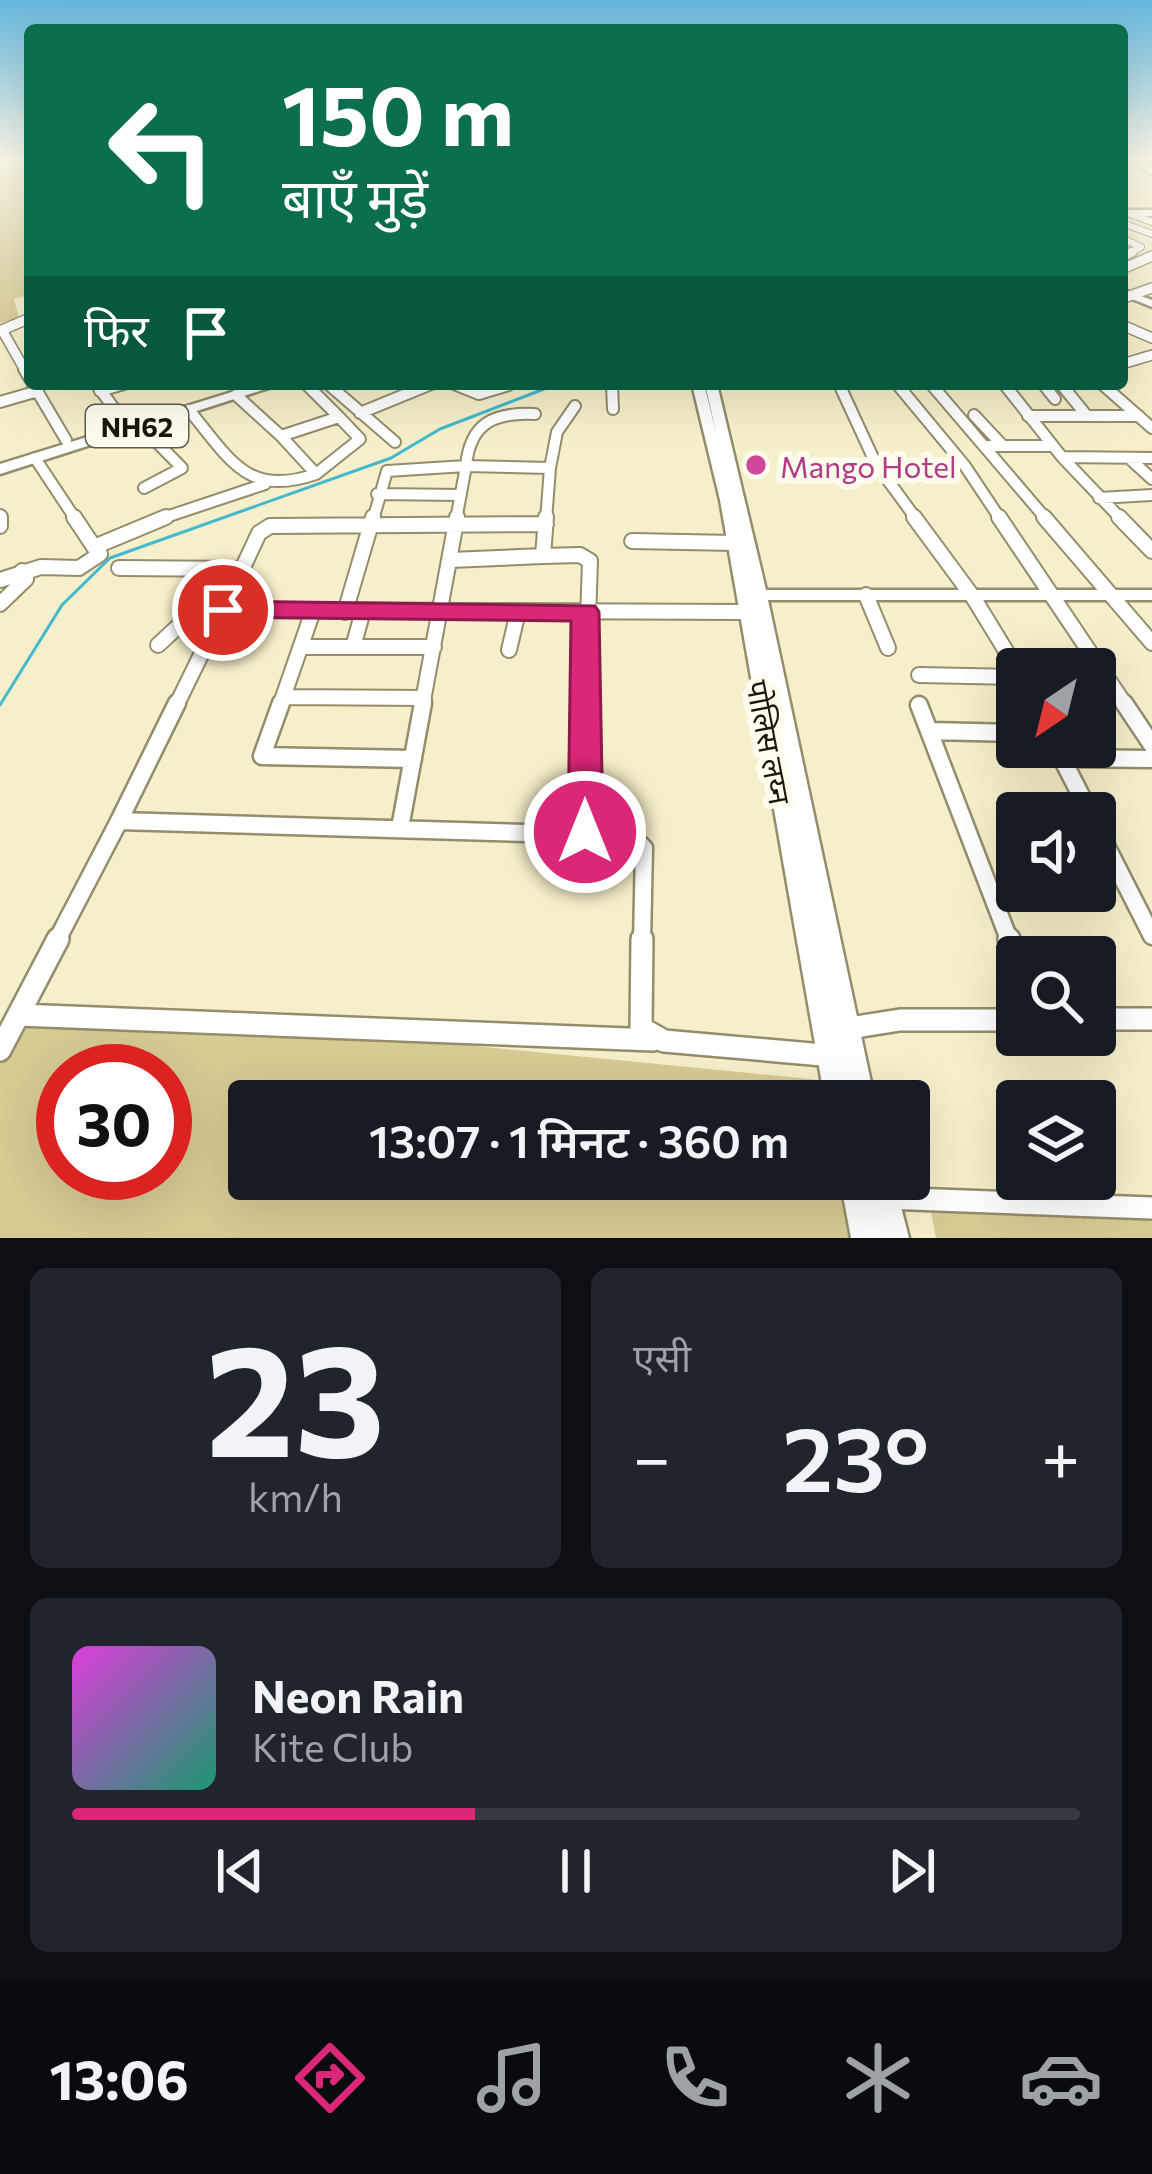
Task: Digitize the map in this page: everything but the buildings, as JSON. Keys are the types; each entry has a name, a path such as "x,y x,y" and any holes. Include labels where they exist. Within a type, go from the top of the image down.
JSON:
{"highway":[{"name":"NH62","path":"0,465 34,458 237,390"},
{"name":"NH62","path":"0,465 67,440 253,390"}],"street":[{"path":"1128,241 1141,246 1128,260"},
{"path":"6,353 2,327 24,314"},
{"path":"38,390 67,440"},
{"path":"101,390 182,469 144,488"},
{"path":"94,547 153,521 265,484 279,485 316,474 360,439 312,390"},
{"path":"335,390 395,442"},
{"path":"360,413 416,390"},
{"path":"612,390 613,409"},
{"name":"पोलिस लय्न","path":"699,390 749,601 835,1030 829,1056 834,1080"},
{"path":"712,390 749,601"},
{"path":"842,390 876,464 973,597 1003,648"},
{"path":"902,390 965,466 1152,746"},
{"path":"936,390 1152,643"},
{"path":"1008,390 1062,457 1152,551"},
{"path":"1048,390 1055,399"},
{"path":"1066,390 1087,416"},
{"path":"1109,390 1152,428"},
{"path":"236,395 316,474"},
{"path":"543,556 556,432 575,406"},
{"path":"189,410 232,460 265,484"},
{"path":"400,828 470,438 515,414 535,413"},
{"path":"974,415 1003,446"},
{"path":"1028,416 1139,416"},
{"path":"281,436 340,417"},
{"path":"985,446 1053,446"},
{"path":"1062,457 1152,458"},
{"path":"0,580 22,571 79,568 100,554 34,458"},
{"path":"1129,458 1152,479"},
{"path":"353,647 368,523 387,471 395,467 550,468"},
{"path":"377,494 461,495"},
{"path":"413,523 422,495"},
{"path":"1100,499 1152,495"},
{"path":"0,516 0,526"},
{"path":"0,1050 119,821 259,532 270,526 368,523 546,524"},
{"path":"632,542 734,543"},
{"path":"451,560 580,555 590,561 585,612 585,832"},
{"path":"119,568 242,569"},
{"path":"0,604 26,579 22,571"},
{"path":"866,595 888,648"},
{"path":"158,645 186,619 224,608 585,612 866,595 1152,595"},
{"path":"314,610 262,756 413,759"},
{"path":"509,650 518,612"},
{"path":"301,647 434,647"},
{"path":"920,675 996,673"},
{"path":"283,697 424,698"},
{"path":"919,704 1008,936"},
{"path":"930,731 996,733"},
{"path":"1116,757 1152,759"},
{"path":"119,821 632,836 644,848 641,1028 664,1041"},
{"path":"1116,865 1152,936"},
{"path":"19,1015 664,1041 851,1055"},
{"path":"1116,1019 1152,1019"},
{"path":"857,1080 851,1055 835,1030 900,1020 996,1020"},
{"path":"930,1192 1152,1208"},
{"path":"858,1200 866,1238"},
{"path":"885,1200 894,1238"}],"shaded area":[{"path":"0,219 24,219 24,296 14,299 19,318 0,323"},
{"path":"30,1002 820,1080 228,1080 228,1200 844,1200 852,1238 0,1238 0,1062"},
{"path":"930,1207 1152,1209 1152,1238 936,1238"}],"waterway":[{"path":"0,705 62,605 110,558 391,458 440,429 541,390"}],"place":[{"name":"Mango Hotel","path":"756,465"}],"route":[{"path":"223,610 585,612 585,832"}]}
